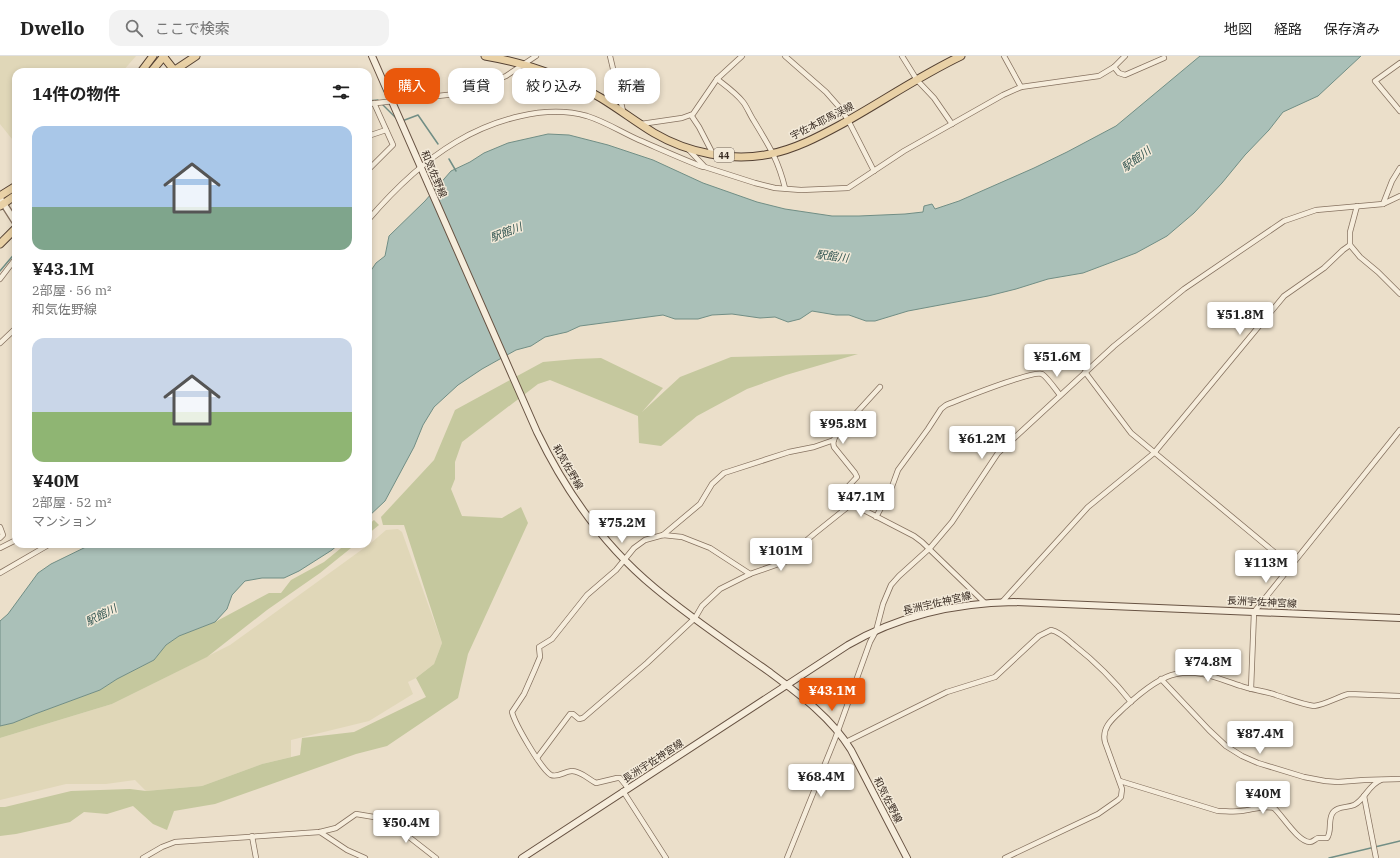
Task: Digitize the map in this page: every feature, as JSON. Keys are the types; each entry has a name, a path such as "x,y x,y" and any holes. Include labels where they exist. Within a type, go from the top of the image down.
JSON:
{"main road":[{"path":"144,68 153,56"},
{"path":"154,68 163,56 171,68"},
{"path":"178,68 196,56"},
{"name":"和気佐野線","path":"372,56 384,84"},
{"name":"宇佐本耶馬渓線","path":"486,56 523,65 560,77 589,91 662,137 686,147 699,152 746,157 773,153 799,145 848,120 961,56"},
{"name":"和気佐野線","path":"392,104 511,374 545,449 563,482 594,526 625,560 655,588 812,704 838,732 846,742 907,858"},
{"path":"1,201 12,190"},
{"path":"1,201 12,197"},
{"path":"0,244 12,232"},
{"name":"長洲宇佐神宮線","path":"522,858 848,645 890,625 924,614 956,607 1002,602 1071,603 1400,618"}],"street":[{"path":"440,96 464,93 506,76 536,56"},
{"path":"610,56 622,111"},
{"path":"641,124 682,118 691,115 717,79 742,56"},
{"path":"785,56 826,92 848,120 874,171"},
{"path":"902,56 917,80 934,98 952,124"},
{"path":"1004,56 1021,87"},
{"path":"372,216 421,170 456,142 499,123 539,112 576,114 599,120 641,141 705,167 755,183 785,188 816,190 848,188 904,151 1003,95 1021,87 1099,76 1114,67 1125,56"},
{"path":"1114,67 1119,73 1125,75 1164,58"},
{"path":"1400,63 1375,81 1400,111"},
{"path":"717,79 744,104 773,153 785,188"},
{"path":"372,166 393,145 374,103 384,102"},
{"path":"691,115 702,132 713,154"},
{"path":"372,135 386,130"},
{"path":"686,147 705,167"},
{"path":"1383,204 1392,181 1400,168"},
{"path":"787,858 838,732 870,642 876,631 883,604 891,585 930,548 952,522 998,453 1114,346 1184,289 1284,221 1316,210 1383,204 1400,196"},
{"path":"1,201 12,216"},
{"path":"1358,206 1350,232 1350,245 1360,257 1378,272 1400,294"},
{"path":"1002,602 1088,506 1154,453 1284,296 1324,268 1350,245"},
{"path":"0,279 12,263"},
{"path":"0,343 12,332"},
{"path":"1085,372 1131,433 1291,566"},
{"path":"876,517 890,492 898,470 928,429 941,408 1012,381 1039,374 1045,376 1060,395"},
{"path":"880,386 838,433 834,440 834,447 855,472 857,477 840,495 841,498 850,506 858,507 914,536 930,548 985,603"},
{"path":"1251,688 1254,612 1400,430"},
{"path":"663,535 700,504 715,479 724,473 789,452 814,447 834,440"},
{"path":"537,758 570,714 573,714 579,719 584,718 695,618 702,606 720,590 750,574 790,560 796,556 807,540 850,506"},
{"path":"0,527 3,532 3,535 0,538"},
{"path":"666,858 620,778 596,783 574,771 569,771 556,776 552,775 537,758 512,712 524,694 535,669 540,657 539,648 552,640 587,595 625,560 640,543 645,540 663,535 682,537 704,546 750,574"},
{"path":"0,548 12,542"},
{"path":"0,573 43,548"},
{"path":"846,742 947,692 995,677 1039,636 1051,630 1060,634 1091,658 1113,678 1131,702"},
{"path":"1005,858 1098,814 1118,800 1122,792 1120,781 1105,742 1104,732 1110,722 1131,702 1161,679 1185,672 1206,674 1314,706 1321,705 1349,694 1400,696"},
{"path":"1161,679 1209,730 1226,746 1242,756 1279,770 1325,781 1338,782 1400,779"},
{"path":"1120,781 1218,811 1231,812 1263,807 1274,808 1295,833 1304,840 1312,842 1318,838 1327,838 1329,836 1333,812 1355,805 1370,787 1381,780"},
{"path":"1364,796 1376,858"},
{"path":"143,858 162,847 175,842 320,832 336,828 356,814 386,818 436,858"},
{"path":"320,832 347,850 364,858"},
{"path":"252,836 256,858"}],"shaded area":[{"path":"0,56 136,56 126,68 12,68 12,139 0,124"},
{"path":"398,529 402,532 442,643 434,664 416,678 408,682 413,694 369,721 291,740 291,757 262,764 202,786 146,791 135,780 106,784 66,784 0,800 0,738 112,704 230,645 364,548 372,548 372,542 386,530"}],"green space":[{"path":"858,354 786,375 747,389 697,416 661,446 639,443 638,416 550,380 538,384 462,442 455,462 455,479 451,489 462,516 502,518 521,507 528,523 468,654 458,698 387,746 356,754 215,804 174,811 167,830 153,824 133,806 107,814 84,812 70,822 0,836 0,807 71,791 130,789 146,791 202,786 262,764 300,755 302,738 354,732 426,697 416,678 434,664 442,643 404,525 383,525 381,517 434,460 455,410 543,362 601,358 663,388 642,412 680,377 731,357"},
{"path":"374,520 379,525 372,531 372,522"},
{"path":"341,548 351,548 320,573 267,610 207,657 112,704 0,738 0,726 13,723 100,690 117,679 154,660 166,645 179,636 215,622 269,593 281,593 291,580 324,562"}],"water":[{"name":"駅館川","path":"1200,56 1361,56 1318,96 1283,112 1269,130 1194,213 1167,236 1136,253 1083,273 1048,279 988,296 908,311 875,321 866,321 849,315 836,315 812,311 800,319 788,322 775,317 760,318 732,314 712,315 698,319 675,319 663,315 580,326 567,332 545,337 531,346 516,350 482,369 458,385 434,407 423,425 414,447 385,501 372,513 372,269 376,263 385,256 389,236 425,201 451,171 484,153 508,143 548,134 569,135 608,145 653,160 703,183 757,202 785,209 832,216 859,216 923,212 924,206 932,204 935,209 959,201 1034,168 1116,126"},
{"name":"駅館川","path":"84,548 334,548 299,571 284,578 262,578 245,581 232,595 227,609 215,622 179,636 166,645 154,660 117,679 100,690 13,723 0,726 0,621 8,614 38,573 51,564"}],"waterway":[{"path":"372,101 378,100 379,102"},
{"path":"382,104 398,120"},
{"path":"402,121 418,115 438,144"},
{"path":"449,159 456,171"},
{"path":"0,271 12,257"},
{"path":"1329,858 1400,841"}]}
